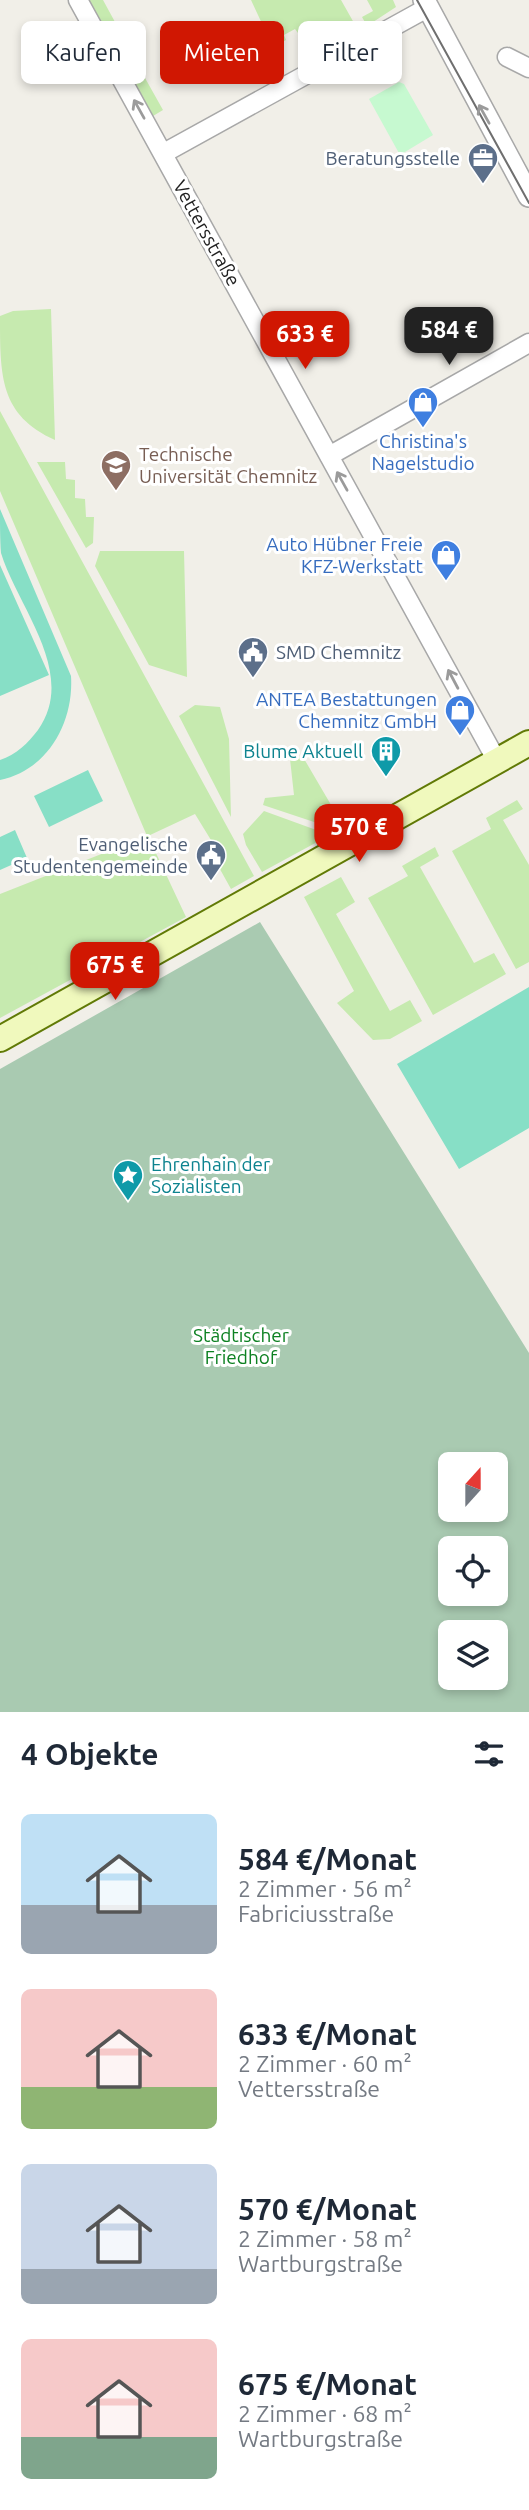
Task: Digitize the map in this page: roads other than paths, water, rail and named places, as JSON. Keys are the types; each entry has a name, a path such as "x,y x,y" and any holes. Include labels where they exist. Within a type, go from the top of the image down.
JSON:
{"main road":[{"path":"0,1039 529,743"}],"street":[{"name":"Vettersstraße","path":"78,0 497,761"},
{"path":"164,153 425,4 529,196"},
{"path":"507,57 529,68"},
{"path":"329,456 529,343"}],"tram line":[{"path":"417,0 529,203"}],"place":[{"name":"Beratungsstelle","path":"483,185"},
{"name":"Christina's Nagelstudio","path":"423,429"},
{"name":"Technische Universität Chemnitz","path":"116,492"},
{"name":"Auto Hübner Freie KFZ-Werkstatt","path":"446,582"},
{"name":"SMD Chemnitz","path":"253,679"},
{"name":"ANTEA Bestattungen Chemnitz GmbH","path":"460,737"},
{"name":"Blume Aktuell","path":"386,778"},
{"name":"Evangelische Studentengemeinde","path":"211,882"},
{"name":"Ehrenhain der Sozialisten","path":"128,1202"}],"park label":[{"name":"Städtischer Friedhof","path":"241,1346"}]}
